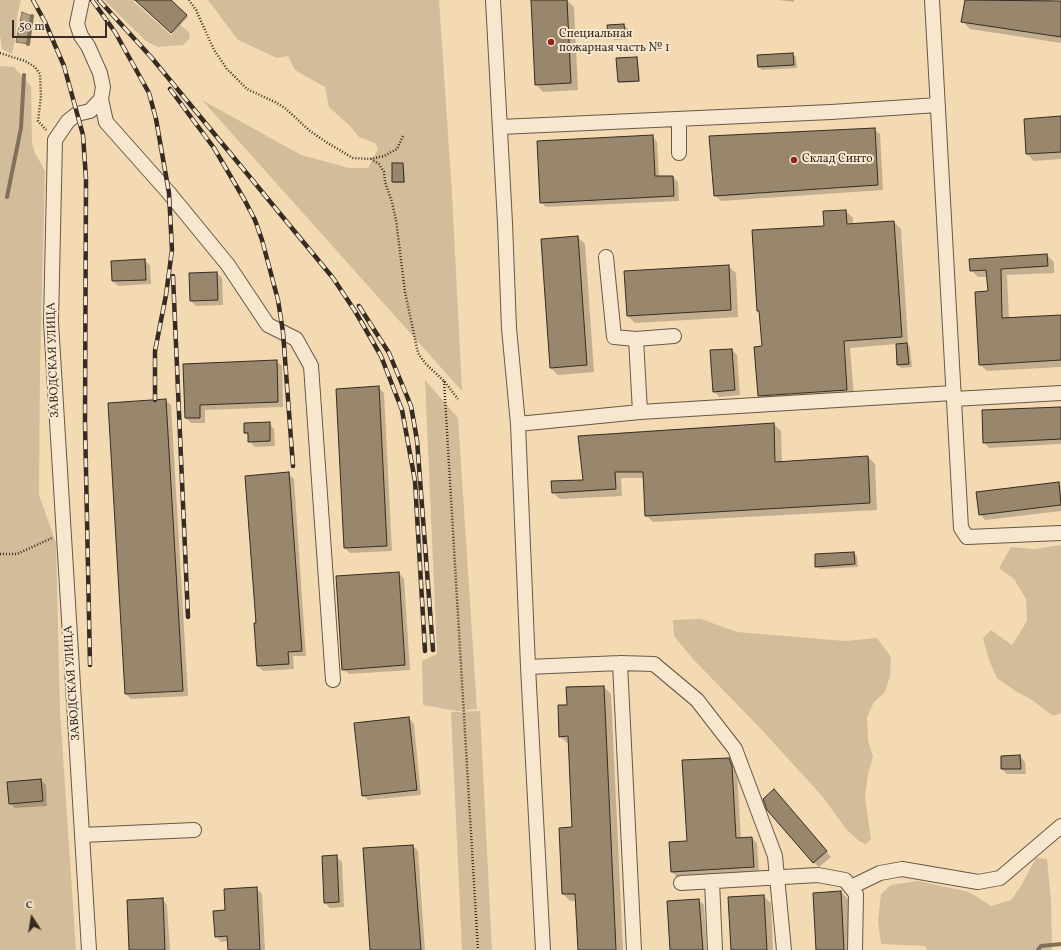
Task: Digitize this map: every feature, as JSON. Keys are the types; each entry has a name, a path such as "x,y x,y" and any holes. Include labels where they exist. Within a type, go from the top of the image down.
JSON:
{"street":[{"path":"82,0 77,24 81,36 88,46 100,73 103,87 101,99 106,122 169,193 228,266 268,324 296,339 311,366 333,680"},
{"path":"493,0 509,328 518,424 528,668 543,950"},
{"path":"932,0 961,528 967,537 1061,533"},
{"path":"55,140 68,121 77,114 90,111 101,99"},
{"path":"500,127 824,112 938,105"},
{"path":"679,119 679,153"},
{"name":"ЗАВОДСКАЯ УЛИЦА","path":"55,140 51,322 89,950"},
{"path":"606,257 614,337 636,339 674,336"},
{"path":"636,339 640,412"},
{"path":"518,424 640,412 954,396 1061,393"},
{"path":"528,668 620,663 654,664 696,700 735,749 775,856 784,950"},
{"path":"620,663 634,950"},
{"path":"851,887 880,873 902,868 978,882 1000,878 1061,826"},
{"path":"82,834 194,830"},
{"path":"681,883 818,876 845,880 856,894 855,950"},
{"path":"712,881 715,950"}],"path":[{"path":"189,0 196,10 214,50 227,69 247,89 276,102 285,108 310,131 353,158 370,159 384,156 397,149 403,136"},
{"path":"0,53 25,61 35,67 40,74 41,96 38,121 55,140"},
{"path":"370,159 379,164 384,172 385,182 392,202 396,220 405,292 418,353 425,363 444,381 458,399"},
{"path":"444,381 478,950"},
{"path":"0,554 17,554 63,533"}],"shaded area":[{"path":"0,0 21,0 17,16 16,34 12,54 2,49 0,35"},
{"path":"104,0 135,0 134,2 171,35 180,25 189,32 190,38 183,45 158,47 146,41"},
{"path":"208,0 439,0 452,194 462,391 202,100 301,155 349,168 368,168 378,149 375,143 359,137 350,126 329,107 325,87 295,70 288,56 277,58 238,40"},
{"path":"22,12 32,16 28,44 16,42"},
{"path":"0,66 14,67 31,86 32,143 35,153 45,171 40,367 39,495 56,543 60,711 76,950 0,950"},
{"path":"425,380 458,418 477,709 457,711 423,705 422,661 437,654"},
{"path":"1061,545 1061,713 1053,716 1032,700 997,678 989,660 983,638 991,630 1012,645 1027,621 1026,599 1014,579 999,568 1011,547 1034,549"},
{"path":"701,619 737,632 845,641 877,638 891,657 890,676 885,692 874,702 867,717 868,740 873,757 868,774 865,798 871,839 866,844 859,841 846,829 822,796 761,729 693,659 674,636 673,620"},
{"path":"480,711 492,950 462,950 451,712"},
{"path":"1036,858 1047,859 1051,899 1052,950 927,950 925,946 881,944 878,922 881,894 891,885 918,881 969,892 991,906 1011,900 1021,886"}],"building":[{"path":"135,0 171,0 187,15 171,33"},
{"name":"Специальная пожарная часть № 1","path":"531,0 567,0 571,83 535,85"},
{"path":"965,0 1061,1 1061,37 961,22"},
{"path":"624,24 625,34 608,35 607,25"},
{"path":"793,53 794,65 758,67 757,55"},
{"path":"637,57 639,81 618,82 616,58"},
{"path":"1061,116 1061,152 1026,154 1024,119"},
{"name":"Склад Синто","path":"875,128 878,185 714,196 709,136"},
{"path":"653,135 655,176 673,176 674,196 540,203 537,141"},
{"path":"392,163 403,163 404,182 392,182"},
{"path":"846,210 847,224 894,221 902,337 844,341 847,390 758,396 754,347 762,346 759,311 757,311 752,230 824,226 823,211"},
{"path":"578,236 587,365 550,368 541,239"},
{"path":"1047,254 1048,266 1001,269 1002,318 1061,315 1061,360 979,365 975,292 988,291 986,270 970,271 969,259"},
{"path":"145,259 146,280 112,281 111,261"},
{"path":"729,265 731,310 627,316 624,271"},
{"path":"217,272 218,300 190,301 189,273"},
{"path":"907,343 909,364 897,365 896,344"},
{"path":"732,349 735,390 713,392 710,350"},
{"path":"277,360 278,402 200,405 200,418 185,418 183,364"},
{"path":"379,386 387,546 344,548 336,389"},
{"path":"166,399 183,691 125,694 108,403"},
{"path":"1061,407 1061,439 983,443 982,410"},
{"path":"270,422 270,441 248,442 248,433 244,433 244,423"},
{"path":"774,423 775,462 868,456 870,503 645,516 643,472 615,472 616,489 552,493 551,481 583,480 578,436"},
{"path":"289,472 302,651 288,652 289,664 257,666 254,623 256,623 245,476"},
{"path":"1059,482 1061,505 979,515 976,492"},
{"path":"854,552 855,564 815,567 815,554"},
{"path":"399,572 405,665 342,670 336,576"},
{"path":"604,686 616,950 578,950 575,894 562,894 559,828 572,827 568,736 559,737 558,705 567,705 566,687"},
{"path":"409,717 417,790 362,796 354,723"},
{"path":"1020,755 1021,769 1001,769 1001,756"},
{"path":"729,758 732,766 736,838 752,837 754,867 671,872 669,842 687,841 682,760"},
{"path":"41,779 43,801 9,804 7,782"},
{"path":"774,789 827,851 813,863 767,810 763,799"},
{"path":"413,845 421,950 370,950 363,848"},
{"path":"337,855 339,902 324,903 322,856"},
{"path":"257,887 260,950 228,950 227,936 215,937 213,911 225,910 224,889"},
{"path":"841,891 844,950 816,950 813,893"},
{"path":"764,895 767,950 731,950 728,897"},
{"path":"163,898 165,950 129,950 127,900"},
{"path":"699,899 703,950 670,950 667,901"}],"waterway":[{"path":"28,44 32,16"},
{"path":"7,197 21,128 24,75"},
{"path":"1038,950 1041,946 1061,944"}],"railway":[{"path":"33,0 45,22 64,66 83,135 86,179 85,422 90,665"},
{"path":"92,0 115,32 149,93 156,119 169,193 172,250 166,295 155,351 155,400"},
{"path":"99,0 151,57 333,278 355,311 381,356 402,410 415,481 425,651"},
{"path":"170,89 214,148 255,220 262,240 278,300 283,332 293,466"},
{"path":"173,276 188,617"},
{"path":"359,306 389,353 411,406 417,440 433,650"}],"place":[{"name":"Специальная пожарная часть № 1","path":"551,42"},
{"name":"Склад Синто","path":"794,160"}]}
